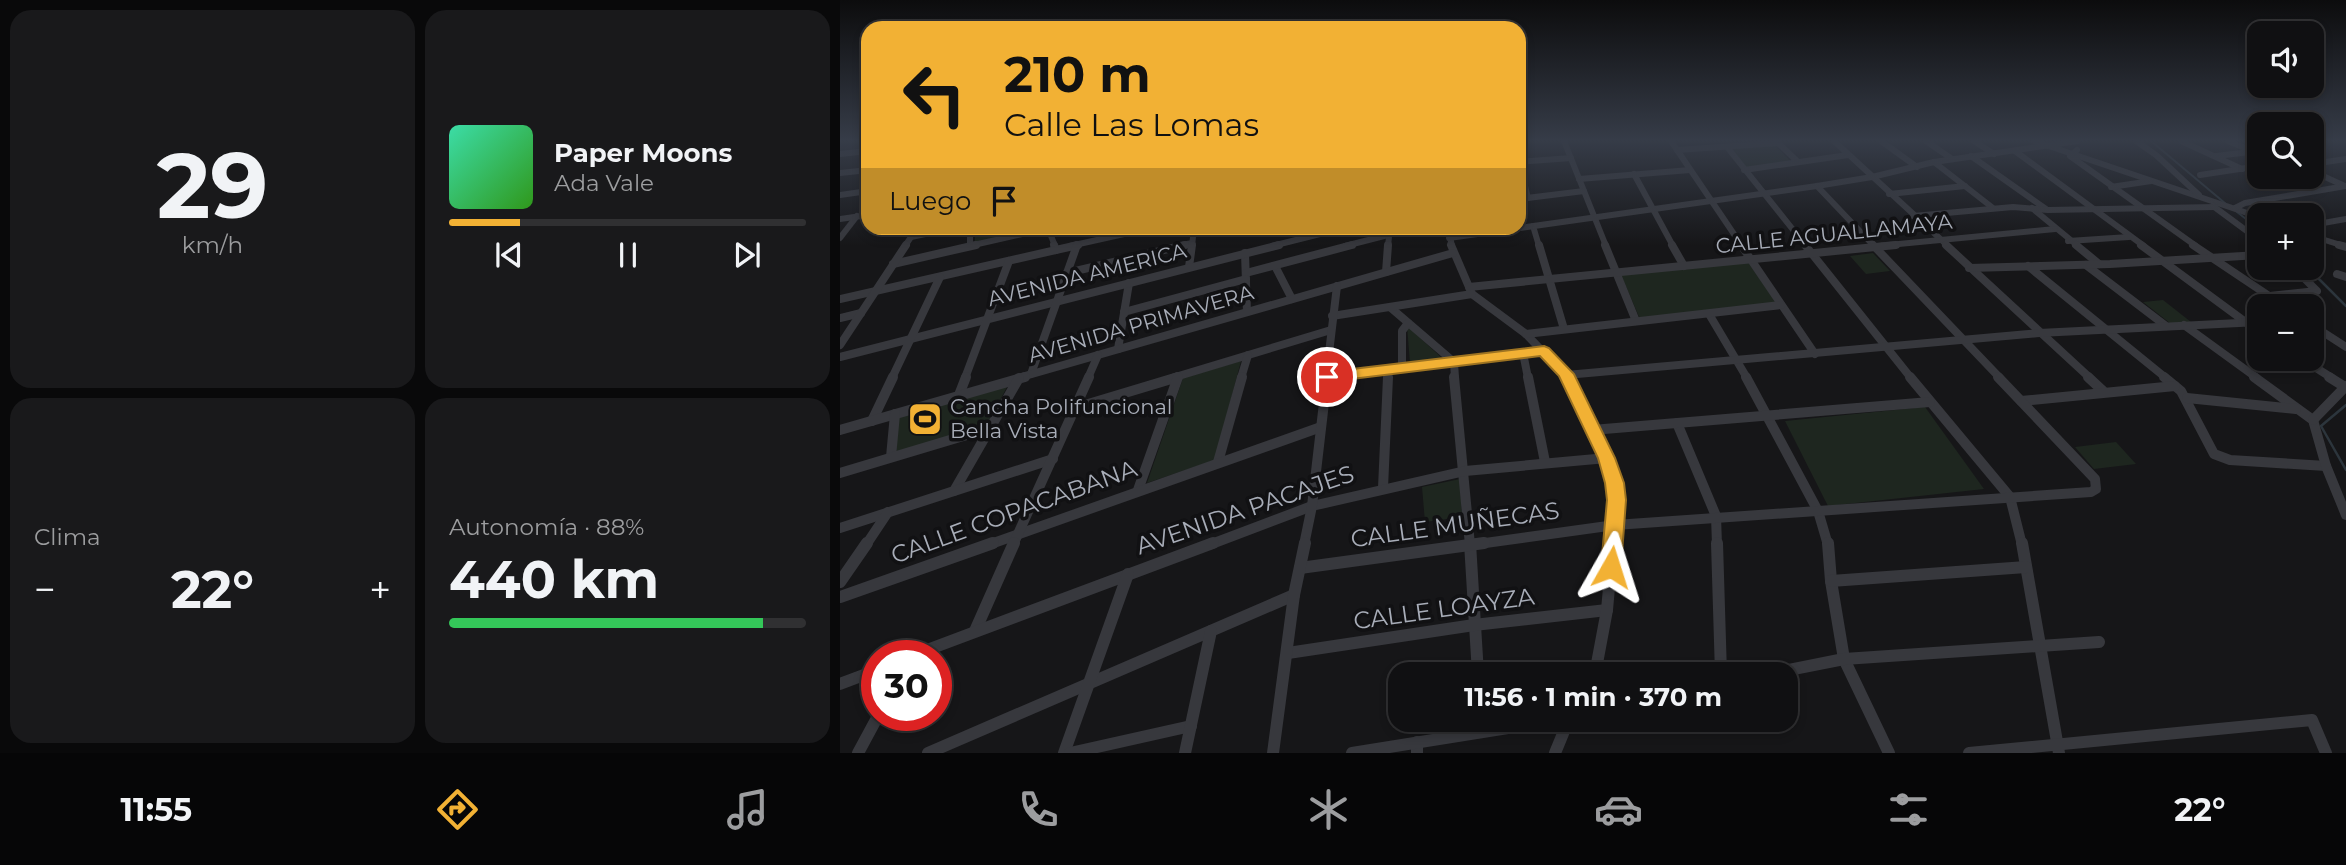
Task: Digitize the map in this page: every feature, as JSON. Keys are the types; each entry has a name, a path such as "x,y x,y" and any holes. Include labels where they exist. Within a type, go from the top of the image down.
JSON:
{"street":[{"path":"1605,176 1579,178 1636,321"},
{"path":"1635,176 1684,266"},
{"path":"1694,176 1815,354"},
{"path":"1750,176 1889,347 1930,402 2010,497 2026,567 2058,748"},
{"path":"1526,227 1876,176"},
{"path":"1952,176 1993,208"},
{"path":"2000,176 2048,210"},
{"path":"2048,176 2245,323"},
{"path":"2097,176 2267,294"},
{"path":"2147,176 2247,209"},
{"path":"2179,176 2201,197"},
{"path":"1872,177 2103,391"},
{"path":"2324,177 2346,187"},
{"path":"2111,187 2156,179 2217,205 2247,230"},
{"path":"1817,186 2021,401 2175,386"},
{"path":"1889,194 1965,186"},
{"path":"1913,216 1993,208 2048,210 2234,205 2346,187"},
{"path":"1526,190 1528,198 1584,191"},
{"path":"840,195 861,191"},
{"path":"2032,208 2068,241 2099,264"},
{"path":"840,238 857,216"},
{"path":"840,219 861,216"},
{"path":"2324,224 2346,219"},
{"path":"1534,226 1564,329"},
{"name":"CALLE AGUALLAMAYA","path":"1332,316 1548,279 2055,229"},
{"path":"2324,232 2346,241"},
{"path":"840,345 911,237 921,235"},
{"path":"970,235 970,246"},
{"path":"893,264 1018,235"},
{"path":"1051,235 1056,250"},
{"path":"840,299 1121,235"},
{"path":"1189,267 1193,235"},
{"name":"AVENIDA AMERICA","path":"840,357 1316,235"},
{"path":"1124,312 1379,235"},
{"path":"1386,272 1389,235"},
{"path":"1449,235 1453,253 1471,291 1526,334 1566,374 1615,483 1615,525 1607,610 1597,662"},
{"path":"2068,241 2129,237"},
{"path":"2324,240 2346,247"},
{"path":"1067,273 1192,243"},
{"path":"1031,374 1077,245"},
{"path":"1245,253 1247,312"},
{"name":"AVENIDA PRIMAVERA","path":"840,430 1453,253"},
{"path":"1969,268 2163,262 2247,256"},
{"path":"959,395 1009,261"},
{"path":"2086,265 2166,326"},
{"path":"1275,266 1292,299"},
{"path":"2028,266 2175,386 2187,398 2211,451 2220,458 2326,466"},
{"path":"2337,274 2346,277"},
{"path":"872,421 940,277"},
{"path":"2289,294 2317,291 2306,280"},
{"path":"1118,349 1129,283"},
{"path":"1273,753 1294,595 1312,506 1337,286"},
{"path":"1526,334 1781,306"},
{"path":"1391,308 1454,362 1455,394 1465,471 1477,662"},
{"path":"840,318 861,313"},
{"path":"1709,314 1769,415 1818,510 1828,543 1831,581 1844,660 1889,753"},
{"path":"1402,368 1402,331 1408,323"},
{"path":"1566,374 2039,333 2245,323"},
{"path":"2184,325 2313,420 2326,466 2346,515"},
{"path":"1075,408 1331,330"},
{"path":"2324,333 2346,347"},
{"path":"1327,377 1544,351"},
{"path":"1523,353 1545,462"},
{"path":"975,631 1016,534 1054,459 1098,355"},
{"path":"1218,462 1248,355"},
{"path":"1383,488 1388,370"},
{"path":"2313,420 2346,387 2321,371"},
{"path":"1138,490 1178,377"},
{"path":"954,491 1019,378"},
{"path":"2187,398 2298,409"},
{"name":"CALLE MUÑECAS","path":"1300,568 1615,525 2091,492 2096,489 2095,479 2021,401"},
{"path":"1592,430 1930,402"},
{"path":"891,457 895,414"},
{"path":"1677,423 1716,516 1721,662"},
{"name":"CALLE COPACABANA","path":"840,597 1321,427"},
{"path":"840,473 990,428"},
{"name":"AVENIDA PACAJES","path":"952,640 1312,506 1465,471 1606,458"},
{"path":"840,528 1054,459"},
{"path":"840,582 888,512"},
{"path":"1831,581 2026,567"},
{"path":"1064,753 1128,574"},
{"path":"928,753 1294,595"},
{"name":"CALLE LOAYZA","path":"1288,653 1474,625 1607,610"},
{"path":"1185,753 1211,631"},
{"path":"1798,669 1844,660 2099,642"},
{"path":"840,684 861,676"},
{"path":"1969,753 2058,748 2312,720 2325,752"},
{"path":"1069,753 1191,726"},
{"path":"858,753 870,731"},
{"path":"1352,753 1417,747 1461,732"},
{"path":"1556,753 1563,732"}],"shaded area":[{"path":"975,235 1008,235 975,242"},
{"path":"1873,253 1890,271 1866,274 1850,256"},
{"path":"1748,262 1777,304 1640,319 1621,275"},
{"path":"2163,300 2191,322 2171,324 2143,302"},
{"path":"1407,326 1443,359 1410,363"},
{"path":"1241,361 1215,460 1147,483 1183,378"},
{"path":"1008,385 986,427 896,453 898,417"},
{"path":"1925,407 1984,489 1828,506 1785,421"},
{"path":"2116,442 2136,464 2094,469 2075,447"},
{"path":"1460,479 1462,517 1425,522 1422,487"}],"waterway":[{"path":"2193,176 2226,204"},
{"path":"2237,212 2247,220"},
{"path":"2320,280 2346,306"},
{"path":"2346,405 2321,426 2346,470"}],"place":[{"name":"Cancha Polifuncional Bella Vista","path":"925,419"}],"route":[{"path":"1327,377 1544,351 1566,374 1615,483 1611,567"}]}
